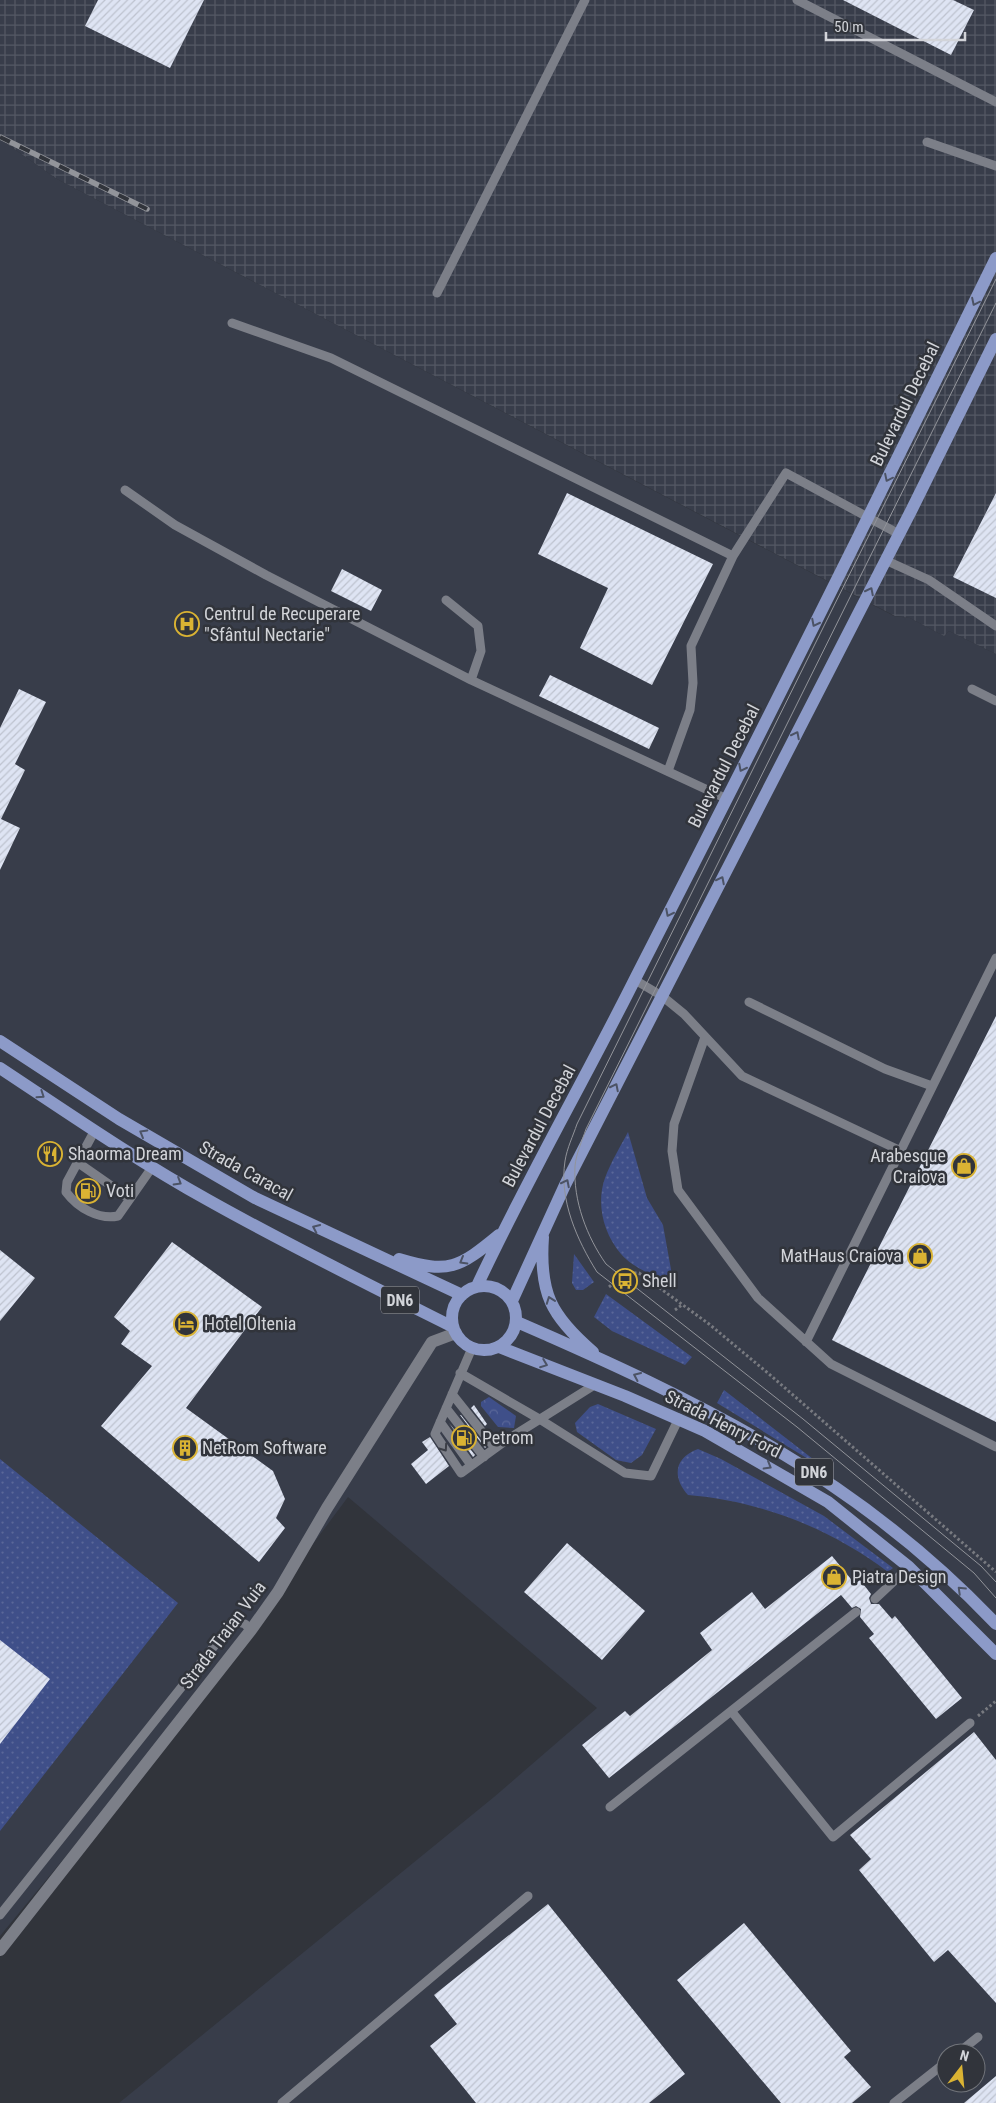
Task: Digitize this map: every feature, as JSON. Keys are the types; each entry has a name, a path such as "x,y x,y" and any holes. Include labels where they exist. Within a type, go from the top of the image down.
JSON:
{"main road":[{"name":"Bulevardul Decebal","path":"477,1286 502,1232 635,980 869,517 996,258"},
{"path":"512,1300 544,1227 886,560 996,340"},
{"name":"Strada Caracal","path":"0,1041 119,1120 256,1198 462,1295"},
{"name":"DN6","path":"0,1068 207,1200 454,1330 472,1348 490,1350 499,1347"},
{"path":"544,1227 543,1278 555,1312 578,1339 604,1362"},
{"path":"361,1248 419,1264 454,1266 466,1260 502,1232"},
{"path":"454,1330 452,1316 455,1304 462,1295 477,1286 497,1288 512,1300 516,1311 516,1322 508,1340 499,1347"},
{"name":"Strada Henry Ford","path":"516,1322 723,1418 841,1489 903,1537 996,1624"},
{"name":"Strada Henry Ford","path":"499,1347 679,1418 729,1444 828,1502 909,1566 996,1654"}],"street":[{"name":"Strada Traian Vuia","path":"0,1950 251,1630 278,1592 327,1508 410,1380 432,1342 454,1330"}],"lane":[{"path":"437,293 585,0"},
{"path":"797,0 996,102"},
{"path":"927,142 996,166"},
{"path":"232,323 331,358 734,556"},
{"path":"668,772 690,710 693,683 691,646 734,556 786,473 899,534"},
{"path":"125,490 175,525 266,575 471,680 726,799"},
{"path":"886,560 929,580 996,626"},
{"path":"446,600 478,626 480,651 471,680"},
{"path":"972,689 996,701"},
{"path":"806,1342 996,958"},
{"path":"635,980 662,996 684,1014 742,1076 901,1151"},
{"path":"749,1002 885,1068 932,1086"},
{"path":"705,1037 674,1124 672,1151 678,1190 758,1298 831,1364 996,1447"},
{"path":"95,1130 66,1182 66,1192 71,1199 98,1216 107,1218 118,1216 153,1166"},
{"path":"77,1162 130,1198"},
{"path":"472,1348 440,1422 471,1466 495,1448 596,1384"},
{"path":"460,1373 541,1420 625,1473 651,1476 679,1418"},
{"path":"452,1394 495,1448"},
{"path":"446,1408 484,1457"},
{"path":"875,1598 909,1566"},
{"path":"610,1807 856,1612"},
{"path":"0,1915 231,1626 238,1622 245,1624 251,1630"},
{"path":"732,1712 834,1837 970,1723"},
{"path":"282,2103 528,1896"},
{"path":"970,2043 978,2037"},
{"path":"894,2103 936,2070"}],"path":[{"path":"609,1287 626,1272 639,1274 682,1305 769,1374 996,1572"},
{"path":"675,1310 682,1305"},
{"path":"970,1723 996,1701"}],"shaded area":[{"path":"0,0 996,0 996,654 949,631 944,636 910,618 895,616 57,179 0,139"},
{"path":"0,139 57,179 894,616 910,618 944,636 949,631 996,654 996,2103 119,2103 494,1797 597,1708 348,1497 213,1678 0,1936"}],"green space":[{"path":"628,1132 647,1198 663,1225 674,1286 626,1259 610,1237 603,1217 601,1207 602,1188 610,1166"},
{"path":"574,1254 594,1282 583,1290 576,1290 572,1283"},
{"path":"606,1294 692,1357 685,1365 612,1331 594,1317"},
{"path":"724,1390 831,1473 717,1403"},
{"path":"489,1397 516,1416 514,1428 498,1427 481,1406 481,1402"},
{"path":"598,1404 656,1429 642,1455 631,1463 616,1460 577,1432 575,1423 590,1407"},
{"path":"698,1449 721,1459 824,1516 893,1568 888,1572 842,1542 793,1519 768,1510 715,1498 688,1495 679,1481 678,1469 684,1457"},
{"path":"0,1459 178,1603 0,1831"}],"building":[{"path":"98,0 204,0 170,68 85,26"},
{"path":"843,0 953,0 974,10 951,55"},
{"path":"567,493 713,564 652,685 580,648 608,588 538,554"},
{"path":"996,493 996,598 953,577"},
{"path":"342,569 382,590 371,611 331,591"},
{"path":"550,675 659,728 649,749 539,696"},
{"path":"19,689 46,702 15,764 25,770 1,819 20,828 0,870 0,728"},
{"path":"996,1016 996,1422 832,1340"},
{"path":"172,1242 262,1307 186,1408 273,1471 285,1499 276,1518 285,1528 259,1562 101,1426 152,1366 121,1344 130,1331 114,1317"},
{"path":"0,1250 35,1278 0,1321"},
{"path":"474,1405 487,1424 485,1426 471,1408"},
{"path":"460,1415 486,1447 485,1448"},
{"path":"449,1423 475,1455 473,1457"},
{"path":"430,1437 449,1466 426,1484 411,1464 428,1450 422,1442"},
{"path":"567,1543 645,1611 602,1660 524,1592"},
{"path":"832,1556 855,1584 860,1580 871,1594 869,1598 871,1604 879,1604 892,1619 895,1616 962,1698 936,1719 869,1638 874,1634 860,1617 861,1609 856,1606 852,1608 841,1595 609,1778 582,1745 625,1711 630,1716 712,1650 700,1633 752,1592 765,1609"},
{"path":"0,1640 50,1679 0,1744"},
{"path":"974,1732 996,1760 996,2003 948,1950 934,1962 859,1870 871,1859 850,1835"},
{"path":"548,1904 685,2074 649,2103 476,2103 430,2046 457,2024 434,1995"},
{"path":"744,1923 851,2051 844,2057 871,2087 852,2103 781,2103 677,1980"},
{"path":"996,2076 996,2103 964,2103 976,2093 986,2093 986,2084"}],"tram line":[{"path":"996,279 577,1124 566,1156 564,1176 567,1205 571,1219 583,1247 597,1272 797,1427 974,1573 996,1598"},
{"path":"996,303 586,1129 575,1166 576,1192 583,1218 587,1230 606,1264 803,1419 981,1566 996,1582"}],"railway":[{"path":"0,137 147,209"}],"place":[{"name":"Centrul de Recuperare \"Sfântul Nectarie\"","path":"187,624"},
{"name":"Shaorma Dream","path":"50,1154"},
{"name":"Arabesque Craiova","path":"964,1166"},
{"name":"Voti","path":"88,1191"},
{"name":"MatHaus Craiova","path":"920,1256"},
{"name":"Shell","path":"625,1281"},
{"name":"Hotel Oltenia","path":"186,1324"},
{"name":"Petrom","path":"464,1438"},
{"name":"NetRom Software","path":"185,1448"},
{"name":"Piatra Design","path":"834,1577"}]}
